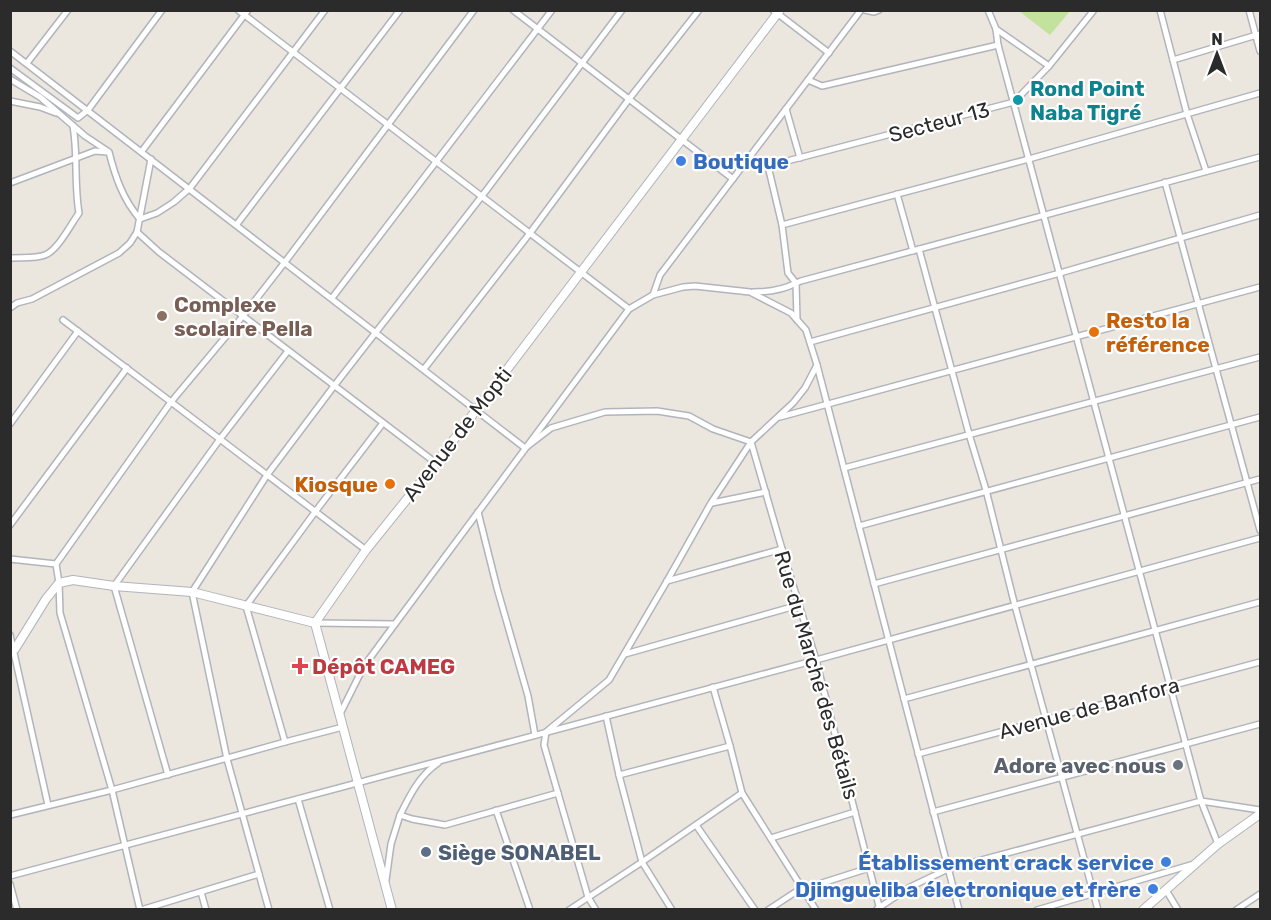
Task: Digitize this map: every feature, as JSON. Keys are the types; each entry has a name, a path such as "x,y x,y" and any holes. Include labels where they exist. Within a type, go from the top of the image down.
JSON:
{"street":[{"path":"27,63 68,10"},
{"path":"10,68 78,118 88,110 162,10"},
{"path":"238,10 246,13 293,52 629,309"},
{"path":"140,219 158,213 190,188 325,10"},
{"path":"237,224 400,10"},
{"path":"259,874 141,909 112,790 60,613 56,564 171,402 285,262 474,10"},
{"path":"513,10 733,179"},
{"path":"332,298 552,10"},
{"path":"269,909 227,759 192,592 267,475 622,10"},
{"path":"424,369 699,10"},
{"path":"653,295 660,274 828,53 863,10 874,12 879,10"},
{"path":"988,10 996,29 998,45 1186,744 1202,801 1218,844"},
{"name":"Secteur 13","path":"747,161 768,166 1014,102 1049,66 1094,10"},
{"path":"1160,10 1187,114 1206,171"},
{"path":"1249,10 1258,34 1260,51"},
{"path":"777,12 828,53"},
{"name":"Avenue de Mopti","path":"315,623 366,550 436,463 777,12"},
{"path":"142,151 246,13"},
{"path":"996,29 1049,66"},
{"path":"1173,60 1258,34"},
{"path":"808,80 822,86 998,45"},
{"path":"10,51 525,448"},
{"path":"10,79 40,97 85,136 109,152 114,173 124,196 140,219"},
{"path":"782,225 1029,159 1260,93"},
{"path":"10,101 40,107 63,117"},
{"path":"786,109 800,158"},
{"path":"10,258 48,254 56,247 79,213 72,124"},
{"path":"10,183 95,151 109,152"},
{"path":"340,714 364,666 629,309 653,295 683,286 750,292 783,289 796,283 1260,157"},
{"path":"10,308 17,303 40,295 119,253 130,243 137,232 151,159"},
{"path":"768,166 782,225 788,273 796,283 796,320"},
{"path":"1165,182 1260,530"},
{"path":"897,194 935,307 1098,909"},
{"path":"810,342 1260,215"},
{"path":"137,232 159,252 436,463"},
{"path":"778,417 1260,287"},
{"path":"750,292 791,313 806,330 828,404 958,909"},
{"path":"63,320 366,550"},
{"path":"10,424 78,332"},
{"path":"114,586 220,439 288,351"},
{"path":"844,468 1260,357"},
{"path":"596,909 588,897 544,746 546,732 609,680 711,503 751,442 793,403 805,388 817,365"},
{"path":"10,525 127,368"},
{"path":"525,448 551,428 605,412 657,411 689,416 713,429 751,442"},
{"path":"859,526 1260,417"},
{"path":"246,606 383,423"},
{"name":"Rue du Marché des Bétails","path":"751,442 816,660 879,909"},
{"path":"874,584 1260,479"},
{"path":"711,503 766,492"},
{"path":"478,512 528,696 535,735"},
{"path":"10,876 1016,606 1260,538"},
{"path":"667,581 782,549"},
{"path":"10,559 56,564"},
{"path":"13,650 46,598 59,583 73,580 114,586 192,592 315,623 394,624"},
{"path":"114,586 168,775"},
{"path":"904,699 1260,602"},
{"path":"624,654 799,605"},
{"path":"246,606 285,742"},
{"path":"315,623 392,909"},
{"path":"10,635 48,806"},
{"name":"Avenue de Banfora","path":"918,754 1260,662"},
{"path":"713,687 742,793 816,909"},
{"path":"606,716 642,862 672,909"},
{"path":"933,812 1260,724"},
{"path":"10,814 112,790 343,726"},
{"path":"619,776 730,746"},
{"path":"385,883 391,844 400,815 412,790 430,768 442,760"},
{"path":"400,815 445,825 558,793"},
{"path":"569,909 742,793"},
{"path":"298,799 330,909"},
{"path":"879,909 910,887 948,869 1202,801 1260,812"},
{"path":"496,810 530,909"},
{"path":"771,838 855,812"},
{"path":"1143,909 1218,844 1260,812"},
{"path":"696,825 755,909"},
{"path":"1037,909 1195,864"},
{"path":"768,909 797,891 869,868"},
{"path":"10,884 17,909"},
{"path":"1166,890 1178,909"},
{"path":"201,892 206,909"},
{"path":"1239,908 1260,894"}],"green space":[{"path":"1019,11 1070,11 1050,35"}],"place":[{"name":"Rond Point Naba Tigré","path":"1018,100"},
{"name":"Boutique","path":"681,161"},
{"name":"Complexe scolaire Pella","path":"162,316"},
{"name":"Resto la référence","path":"1094,332"},
{"name":"Kiosque","path":"390,484"},
{"name":"Dépôt CAMEG","path":"300,666"},
{"name":"Adore avec nous","path":"1178,765"},
{"name":"Siège SONABEL","path":"426,852"},
{"name":"Établissement crack service","path":"1166,862"},
{"name":"Djimgueliba électronique et frère","path":"1153,889"}]}
